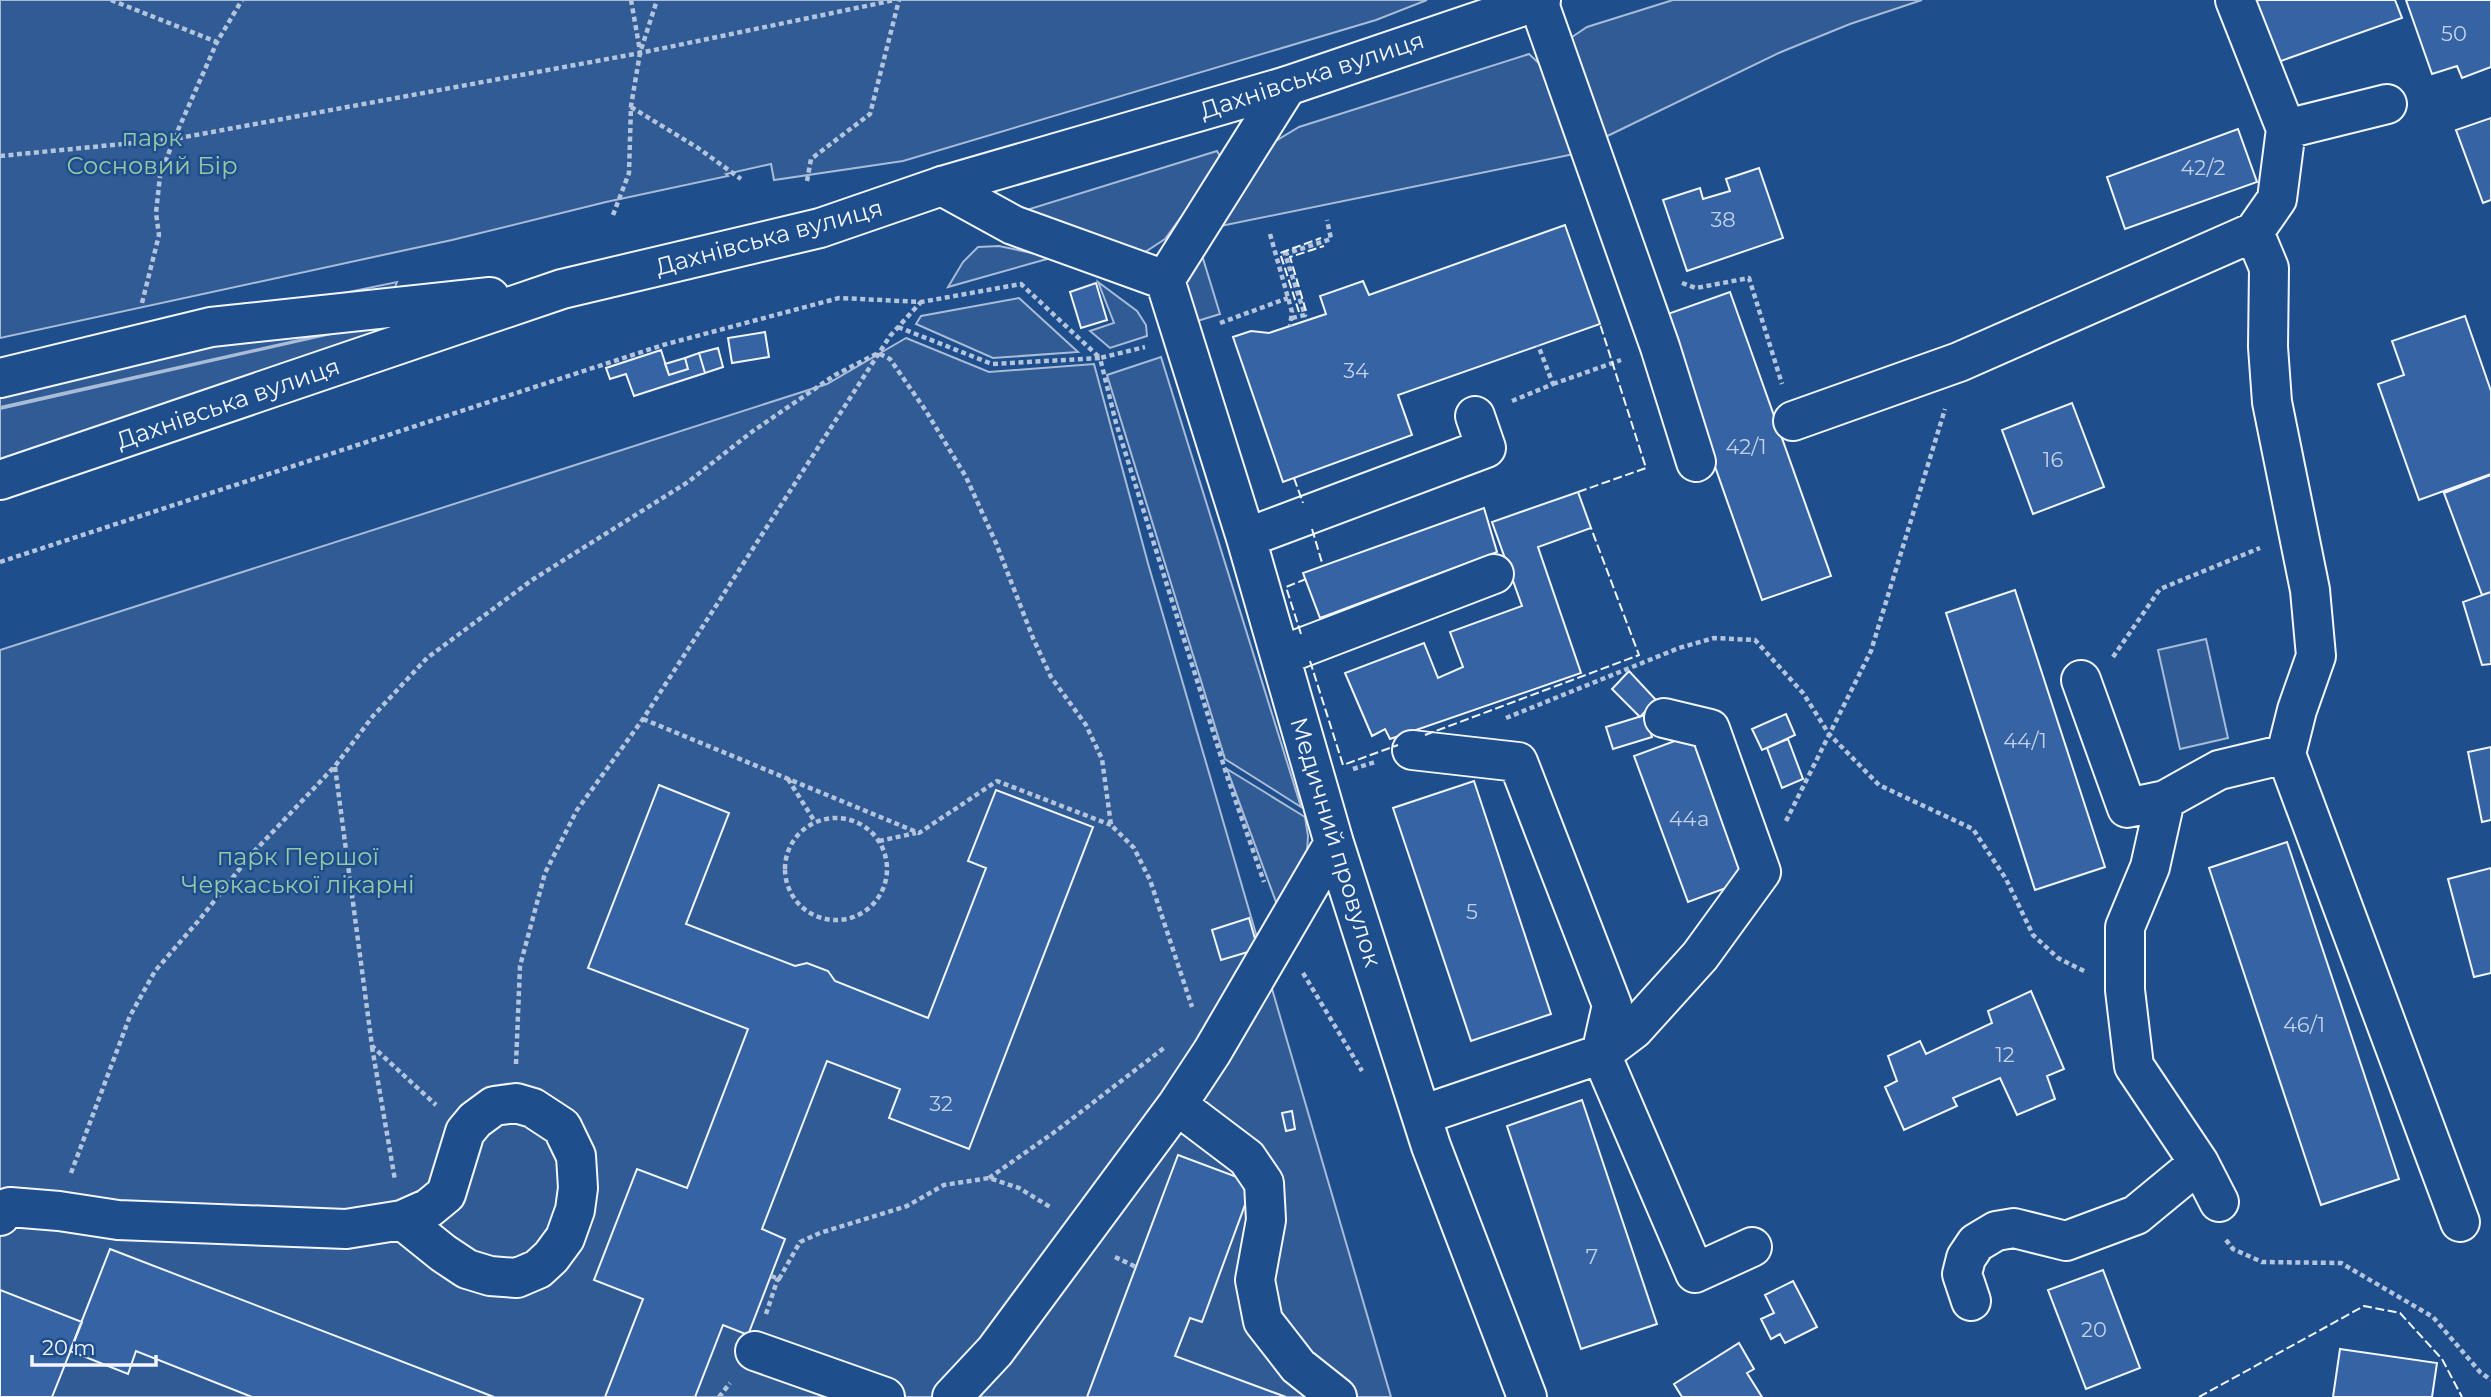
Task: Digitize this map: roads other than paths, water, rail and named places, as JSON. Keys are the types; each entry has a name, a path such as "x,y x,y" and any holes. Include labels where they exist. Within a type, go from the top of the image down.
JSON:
{"main road":[{"path":"1539,0 1660,347 1696,462"},
{"name":"Дахнівська вулиця","path":"0,480 562,289 769,242 833,224 942,187 1287,86 1539,0"},
{"path":"1793,421 1959,362 2254,232 2277,199 2286,130 2235,0"},
{"path":"942,187 1013,225 1165,280 1287,86"},
{"path":"2286,130 2387,104"},
{"path":"2254,232 2269,268 2268,347 2272,402 2311,590 2316,656 2297,710 2286,754 2460,1222"},
{"name":"Медичний провулок","path":"1165,280 1246,538 1334,843 1431,1146 1527,1397"},
{"path":"0,378 211,327 562,289"},
{"path":"1246,538 1486,448 1475,416"},
{"path":"1280,656 1494,574"},
{"path":"2081,680 2127,808 2165,800 2219,770 2286,754"},
{"path":"1422,1115 1601,1054 1634,1029 1700,956 1761,872 1710,729 1664,718"},
{"path":"1412,750 1518,762 1612,1004 1601,1054 1695,1273 1752,1248"},
{"path":"2165,800 2150,867 2126,927 2125,990 2134,1066 2199,1163 2219,1202"},
{"path":"952,1397 995,1351 1177,1105 1212,1052 1334,843"},
{"path":"0,1216 4,1209 10,1207 118,1220 346,1229 402,1220 429,1208 446,1194 465,1132 475,1120 494,1106 516,1103 533,1108 562,1127 576,1156 578,1188 575,1210 565,1238 538,1269 517,1278 490,1276 467,1269 402,1220"},
{"path":"1177,1105 1247,1158 1264,1183 1266,1220 1255,1280 1263,1321 1298,1366 1337,1397"},
{"path":"1971,1301 1962,1274 1966,1258 1976,1243 1996,1231 2014,1228 2066,1241 2136,1215 2199,1163"},
{"path":"755,1351 885,1397"},
{"path":"978,1397 995,1351"}],"park label":[{"name":"парк Сосновий Бір","path":"152,151"},
{"name":"парк Першої Черкаської лікарні","path":"298,870"}]}
